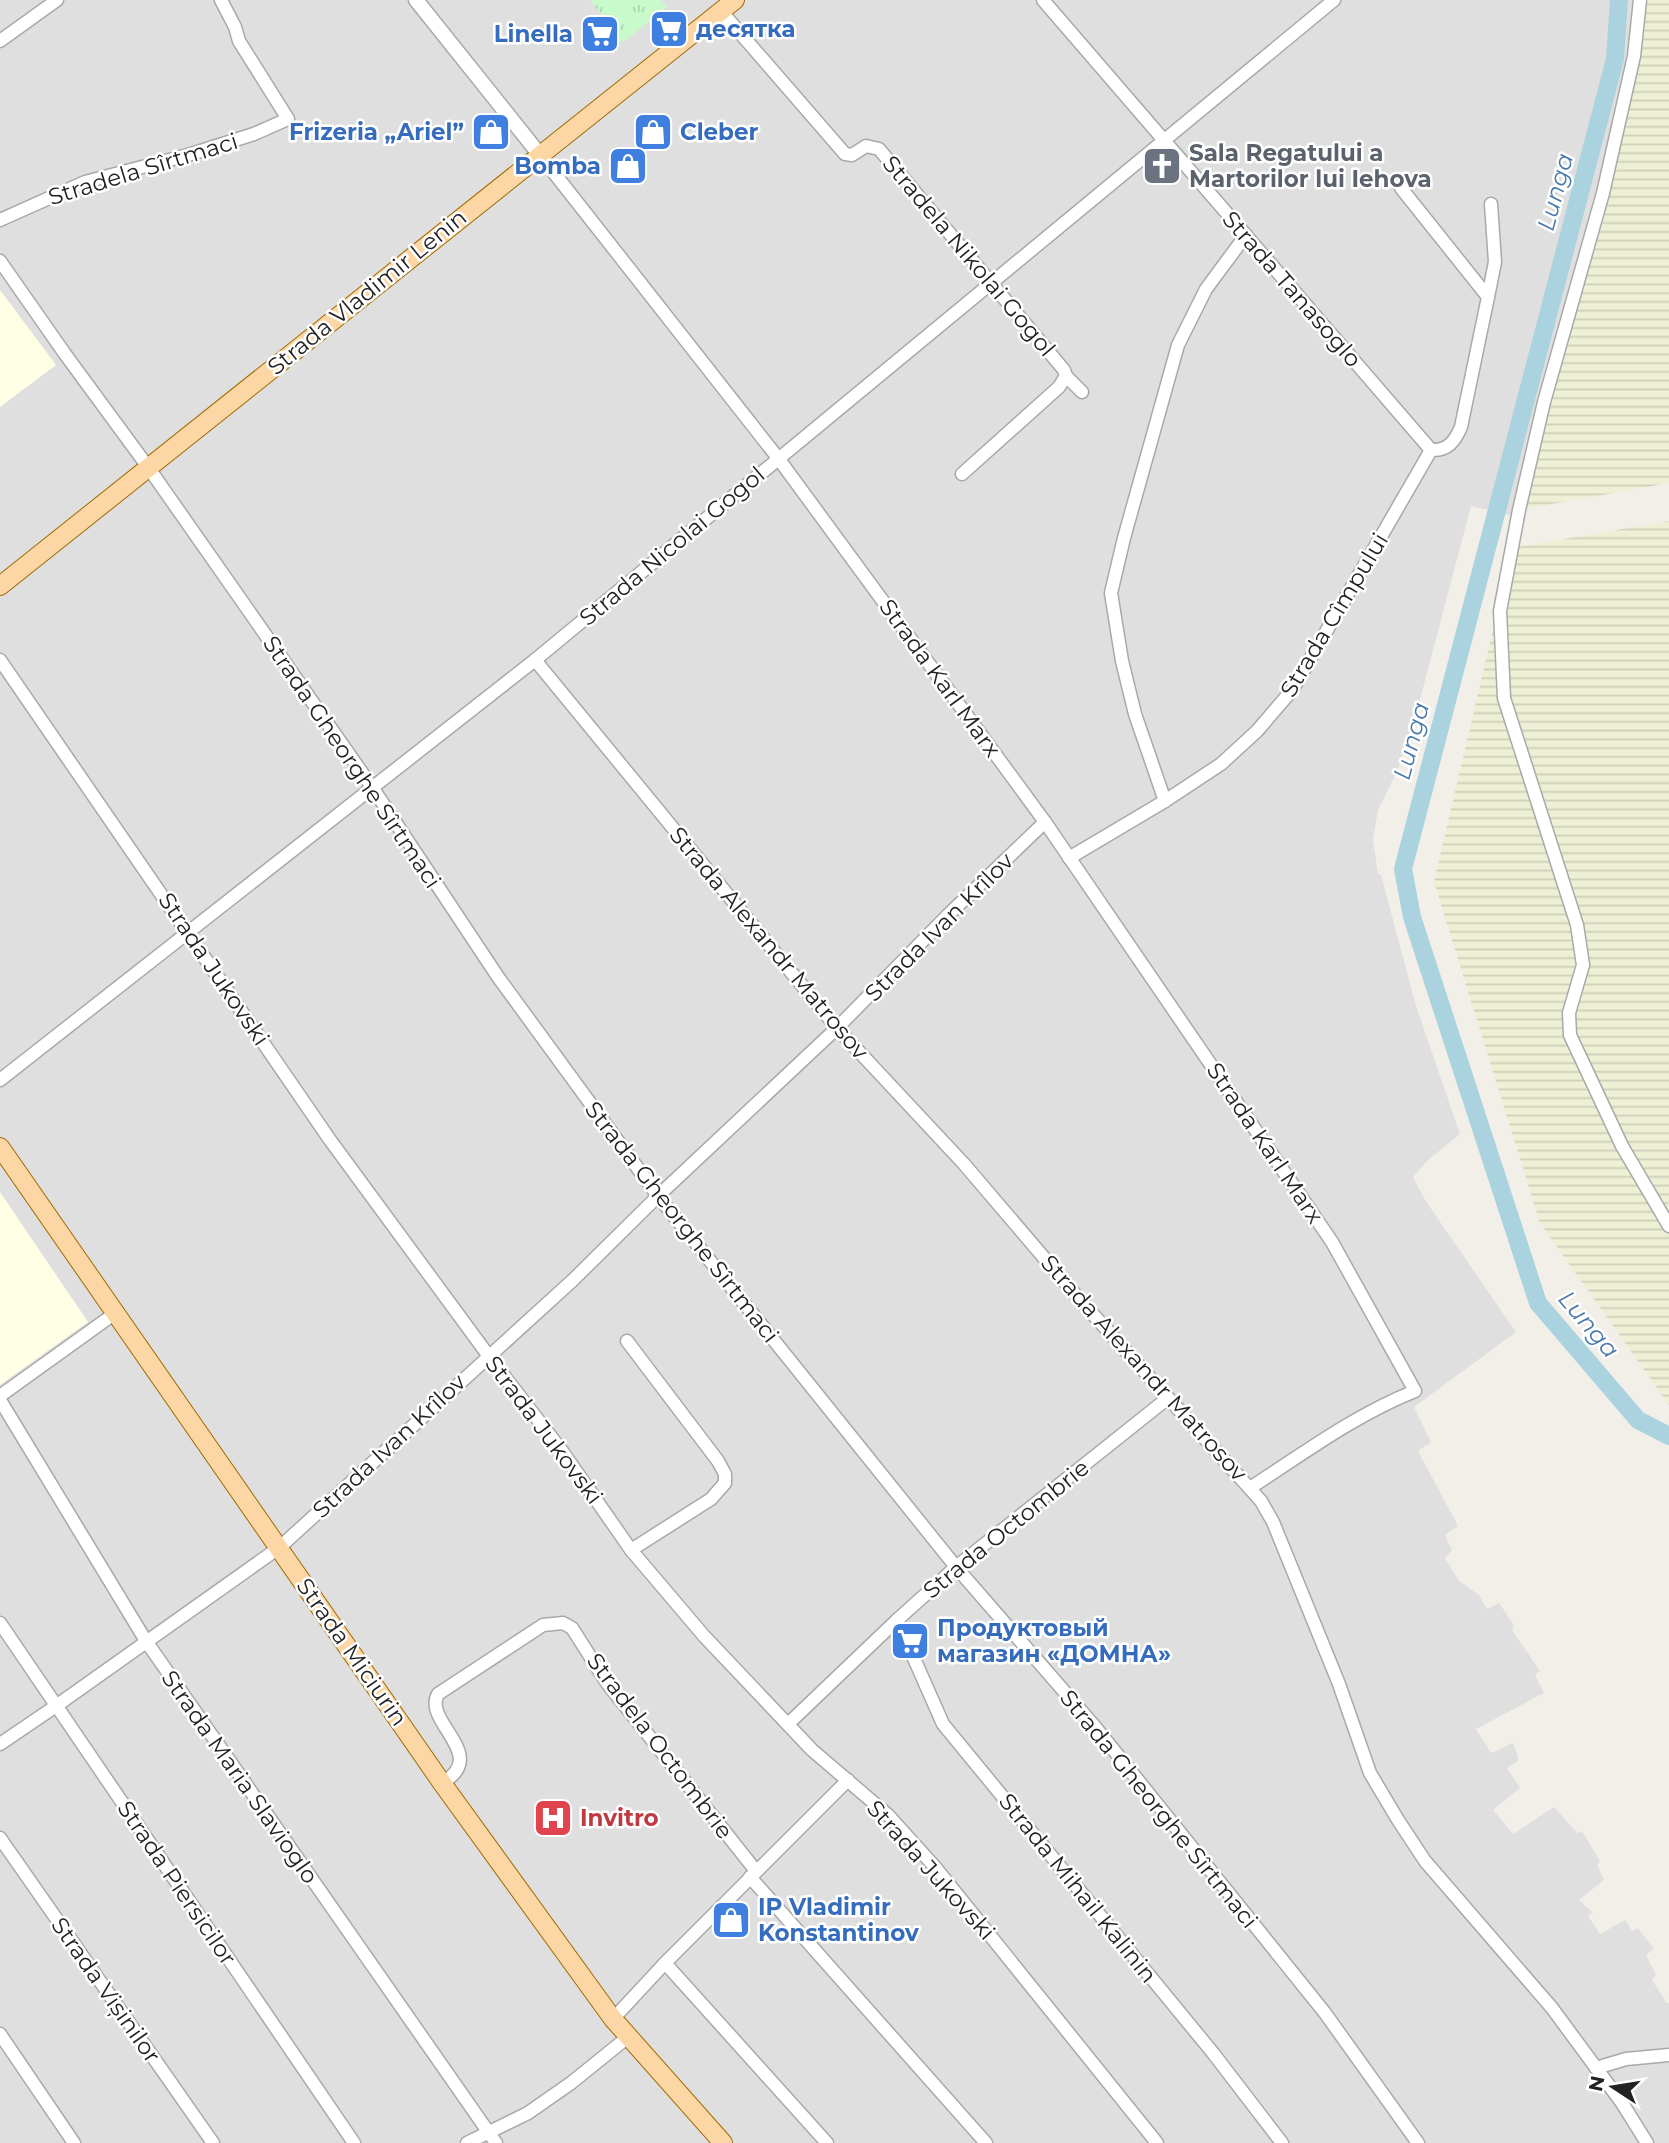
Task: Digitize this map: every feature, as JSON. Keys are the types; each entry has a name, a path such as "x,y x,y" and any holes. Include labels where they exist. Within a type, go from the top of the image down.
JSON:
{"main road":[{"name":"Strada Vladimir Lenin","path":"0,586 728,5"},
{"name":"Strada Miciurin","path":"0,1147 442,1783 613,2019 723,2143"}],"street":[{"path":"0,41 57,0"},
{"name":"Stradela Sîrtmaci","path":"0,220 85,182 188,155 254,134 288,119 239,41 227,7 221,0"},
{"name":"Strada Karl Marx","path":"416,0 778,458 1045,822 1332,1242 1415,1391 1347,1424 1250,1488"},
{"name":"Strada Tanasoglo","path":"1043,0 1431,450"},
{"name":"Strada Nicolai Gogol","path":"0,1080 535,660 1334,0"},
{"path":"1640,0 1634,56 1605,181 1544,402 1519,510 1500,611 1504,698 1577,925 1583,965 1569,1013 1570,1035 1622,1146 1669,1226"},
{"name":"Stradela Nikolai Gogol","path":"728,5 845,153 852,155 866,146 879,149 1082,392"},
{"path":"1401,188 1488,297"},
{"name":"Strada Cîmpului","path":"1069,858 1221,764 1258,731 1293,689 1431,450 1439,451 1452,444 1461,427 1495,262 1491,204"},
{"path":"1165,801 1135,714 1111,593 1178,345 1206,289 1246,234"},
{"name":"Strada Gheorghe Sîrtmaci","path":"0,261 372,787 498,977 658,1196 956,1567 1096,1728 1325,2013 1418,2143"},
{"name":"Stradela Nikolai Gogol","path":"962,474 1059,387 1066,376"},
{"name":"Strada Jukovski","path":"0,660 330,1140 562,1451 631,1550 704,1636 812,1750 887,1815 935,1867 1157,2143"},
{"name":"Strada Alexandr Matrosov","path":"535,660 837,1028 964,1164 1250,1488 1273,1522 1339,1684 1370,1773 1398,1820 1425,1861 1552,2008 1622,2103 1647,2143"},
{"name":"Strada Ivan Krîlov","path":"0,1744 279,1547 573,1280 837,1028 948,915 1045,822"},
{"path":"0,1398 114,1314"},
{"path":"627,1341 725,1474 724,1483 711,1499 631,1550"},
{"name":"Strada Maria Slavioglo","path":"0,1398 146,1641 496,2143"},
{"name":"Strada Octombrie","path":"788,1724 956,1567 1168,1398"},
{"name":"Strada Mihail Kalinin","path":"897,1620 943,1724 1205,2043 1282,2143"},
{"name":"Strada Piersicilor","path":"0,1623 354,2143"},
{"name":"Stradela Octombrie","path":"442,1783 453,1777 458,1768 459,1756 455,1743 435,1708 434,1700 438,1694 543,1625 563,1623 572,1628 607,1683 753,1874 986,2143"},
{"path":"613,2019 665,1963 848,1780"},
{"name":"Strada Vișinilor","path":"0,1838 213,2143"},
{"path":"665,1963 827,2143"},
{"path":"0,2034 74,2143"},
{"path":"467,2143 528,2113 571,2083 628,2037"},
{"path":"1596,2068 1626,2059 1669,2055"}],"shaded area":[{"path":"0,0 1640,0 1634,56 1517,517 1471,506 1422,692 1399,767 1378,810 1373,840 1378,874 1381,875 1416,1006 1460,1134 1428,1160 1413,1177 1425,1200 1516,1332 1414,1407 1431,1442 1418,1451 1458,1526 1445,1535 1452,1550 1445,1558 1459,1581 1479,1595 1487,1609 1499,1603 1512,1622 1512,1630 1540,1671 1535,1675 1544,1693 1476,1729 1491,1753 1513,1743 1518,1756 1518,1761 1507,1768 1520,1788 1493,1810 1513,1834 1554,1807 1577,1833 1582,1831 1600,1861 1597,1865 1604,1880 1579,1900 1593,1913 1588,1916 1600,1934 1625,1920 1632,1931 1638,1928 1654,1949 1646,1955 1656,1975 1652,1980 1669,2003 1669,2143 0,2143"},
{"path":"1640,0 1669,0 1669,483 1519,510 1603,193"},
{"path":"0,290 56,365 0,407"},
{"path":"1669,521 1669,1405 1540,1223 1434,882 1512,548"},
{"path":"0,1192 88,1322 0,1385"}],"green space":[{"path":"590,0 661,0 667,7 623,42"}],"waterway":[{"name":"Lunga","path":"1619,0 1615,59 1403,869 1412,917 1538,1303 1638,1420 1669,1436"}],"place":[{"name":"десятка","path":"669,29"},
{"name":"Linella","path":"600,34"},
{"name":"Frizeria „Ariel”","path":"491,132"},
{"name":"Cleber","path":"653,132"},
{"name":"Bomba","path":"628,166"},
{"name":"Sala Regatului a Martorilor lui Iehova","path":"1162,166"},
{"name":"Продуктовый магазин «ДОМНА»","path":"910,1641"},
{"name":"Invitro","path":"553,1818"},
{"name":"IP Vladimir Konstantinov","path":"731,1920"}]}
